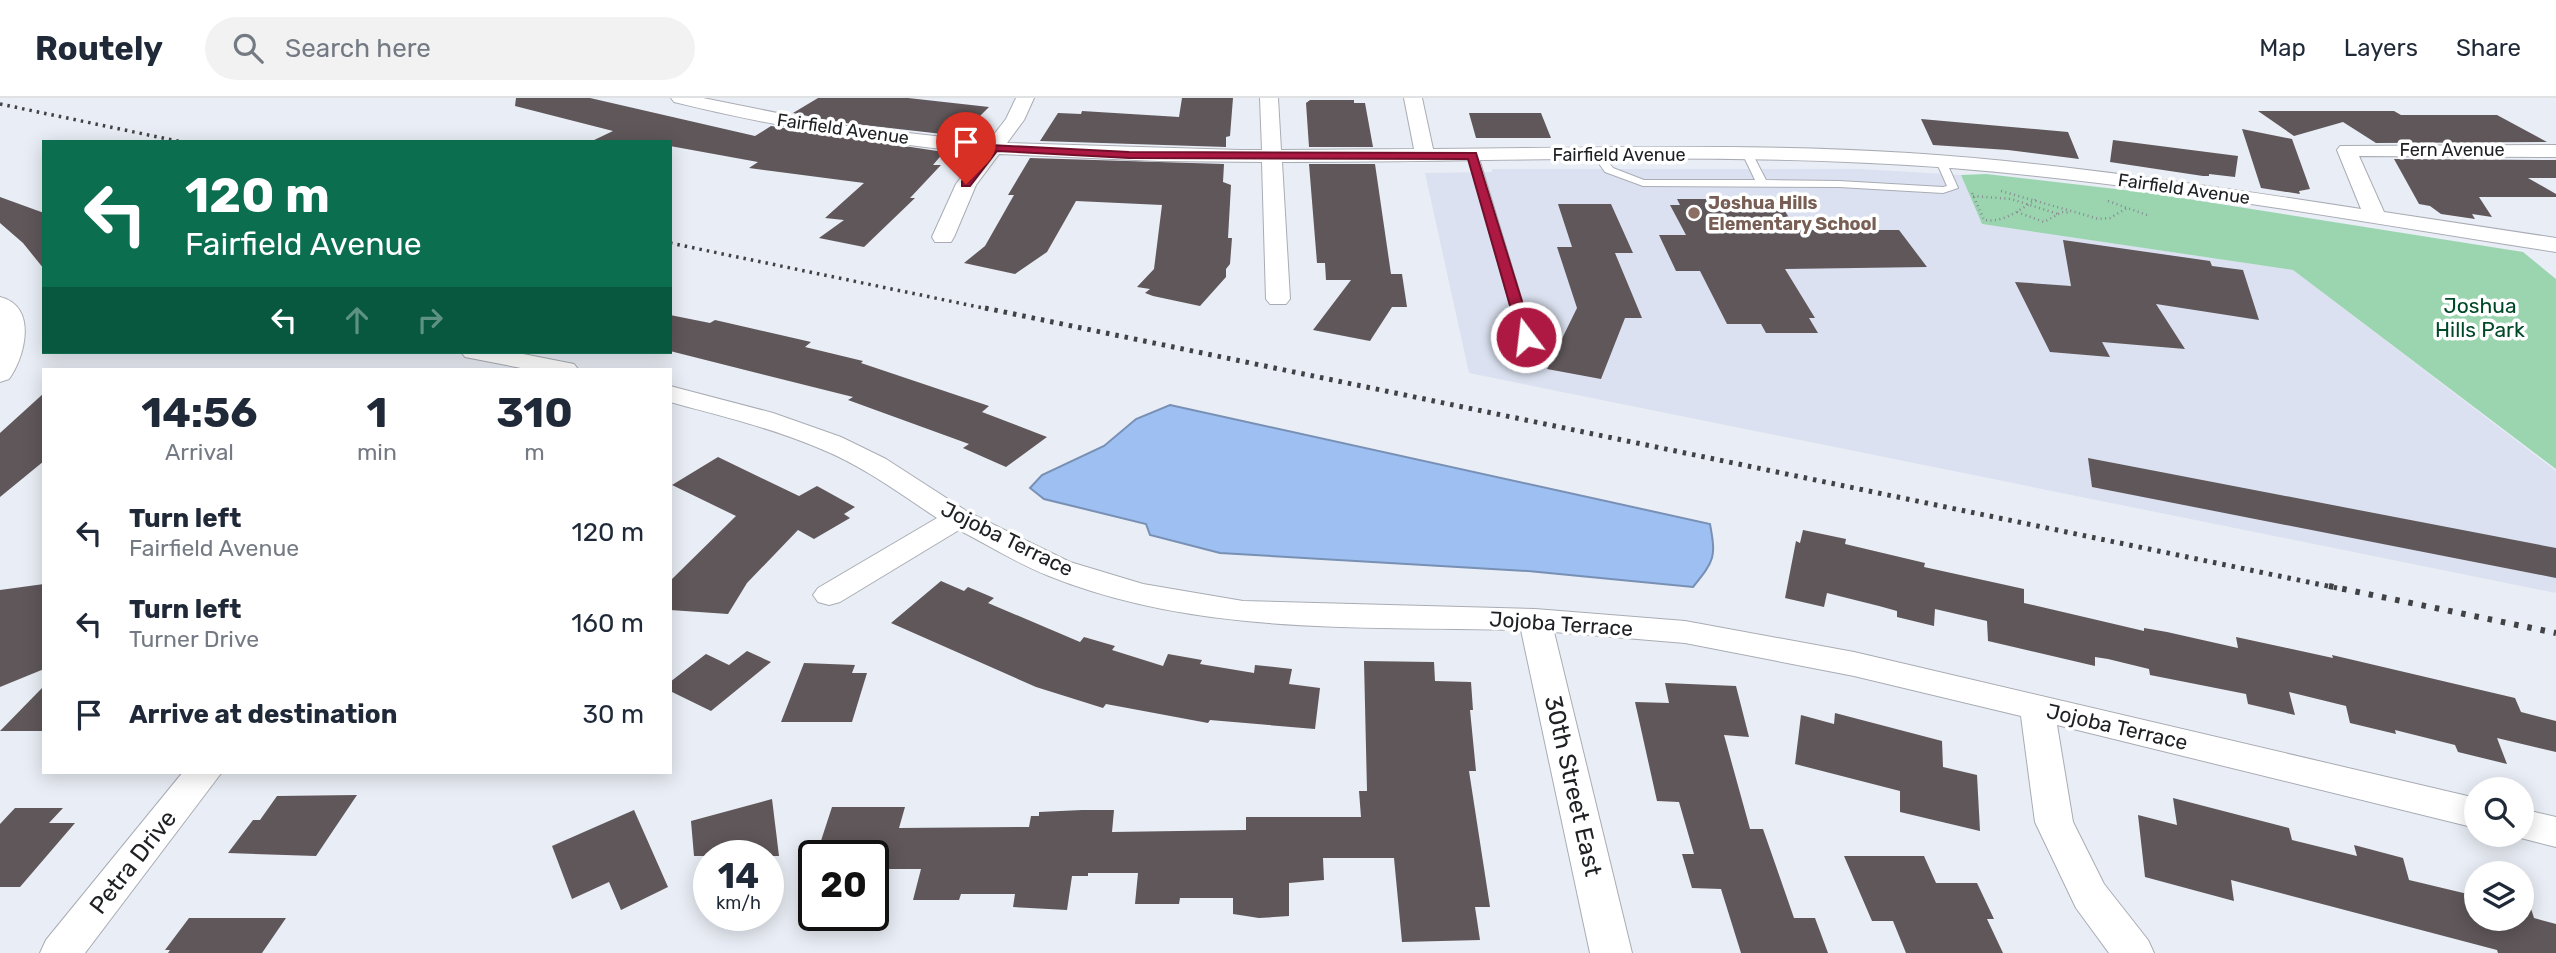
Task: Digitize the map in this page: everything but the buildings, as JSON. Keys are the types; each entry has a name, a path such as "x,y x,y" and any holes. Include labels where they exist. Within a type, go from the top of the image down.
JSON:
{"street":[{"name":"Fairfield Avenue","path":"680,98 732,112 850,132 994,148 1129,155 1748,155 1941,161 2102,177 2556,245"},
{"path":"732,112 762,98"},
{"path":"943,237 966,184 1015,120 1025,98"},
{"path":"1269,98 1278,299"},
{"path":"1413,98 1424,156"},
{"name":"Fern Avenue","path":"2375,217 2347,150 2556,150"},
{"path":"0,304 6,310 16,335 10,356 0,374"},
{"path":"485,354 560,368"},
{"name":"Jojoba Terrace","path":"672,395 764,419 831,443 876,465 958,518 1059,569 1140,594 1243,612 1535,620 1685,632 1854,664 2464,810"},
{"path":"828,595 958,518"},
{"name":"30th Street East","path":"1535,620 1611,953"},
{"path":"2037,708 2054,822 2090,895 2133,953"},
{"name":"Petra Drive","path":"61,953 202,774"},
{"path":"2534,827 2556,832"}],"lane":[{"path":"1473,155 1526,337"},
{"path":"1598,155 1609,170 1643,183 1762,183 1943,190 1953,188 1941,161"},
{"path":"1748,155 1762,183"}],"path":[{"path":"1980,189 1969,188 1984,220 1996,221 2037,200"},
{"path":"1992,190 2107,220 2127,208"},
{"path":"1973,196 1998,197 2058,214 2080,214"},
{"path":"2046,210 2055,205"},
{"path":"2010,207 2044,222 2058,214"}],"shaded area":[{"path":"1492,169 1861,169 1961,175 1982,224 2293,270 2556,471 2556,593 1469,373 1425,173 1492,172"}],"green space":[{"name":"Joshua Hills Park","path":"1986,174 2150,193 2523,252 2556,279 2556,469 2293,270 1982,224 1961,175"}],"water":[{"path":"1170,405 1710,524 1712,558 1693,587 1528,571 1220,553 1150,535 1146,524 1044,499 1030,488 1042,475 1104,446 1136,419"}],"railway":[{"path":"0,104 172,140"},
{"path":"672,243 993,310"},
{"path":"985,308 2337,588"},
{"path":"2329,586 2556,633"}],"place":[{"name":"Joshua Hills Elementary School","path":"1694,213"}],"route":[{"path":"966,184 994,148 1129,155 1473,155 1473,165 1506,263 1526,337"}]}
